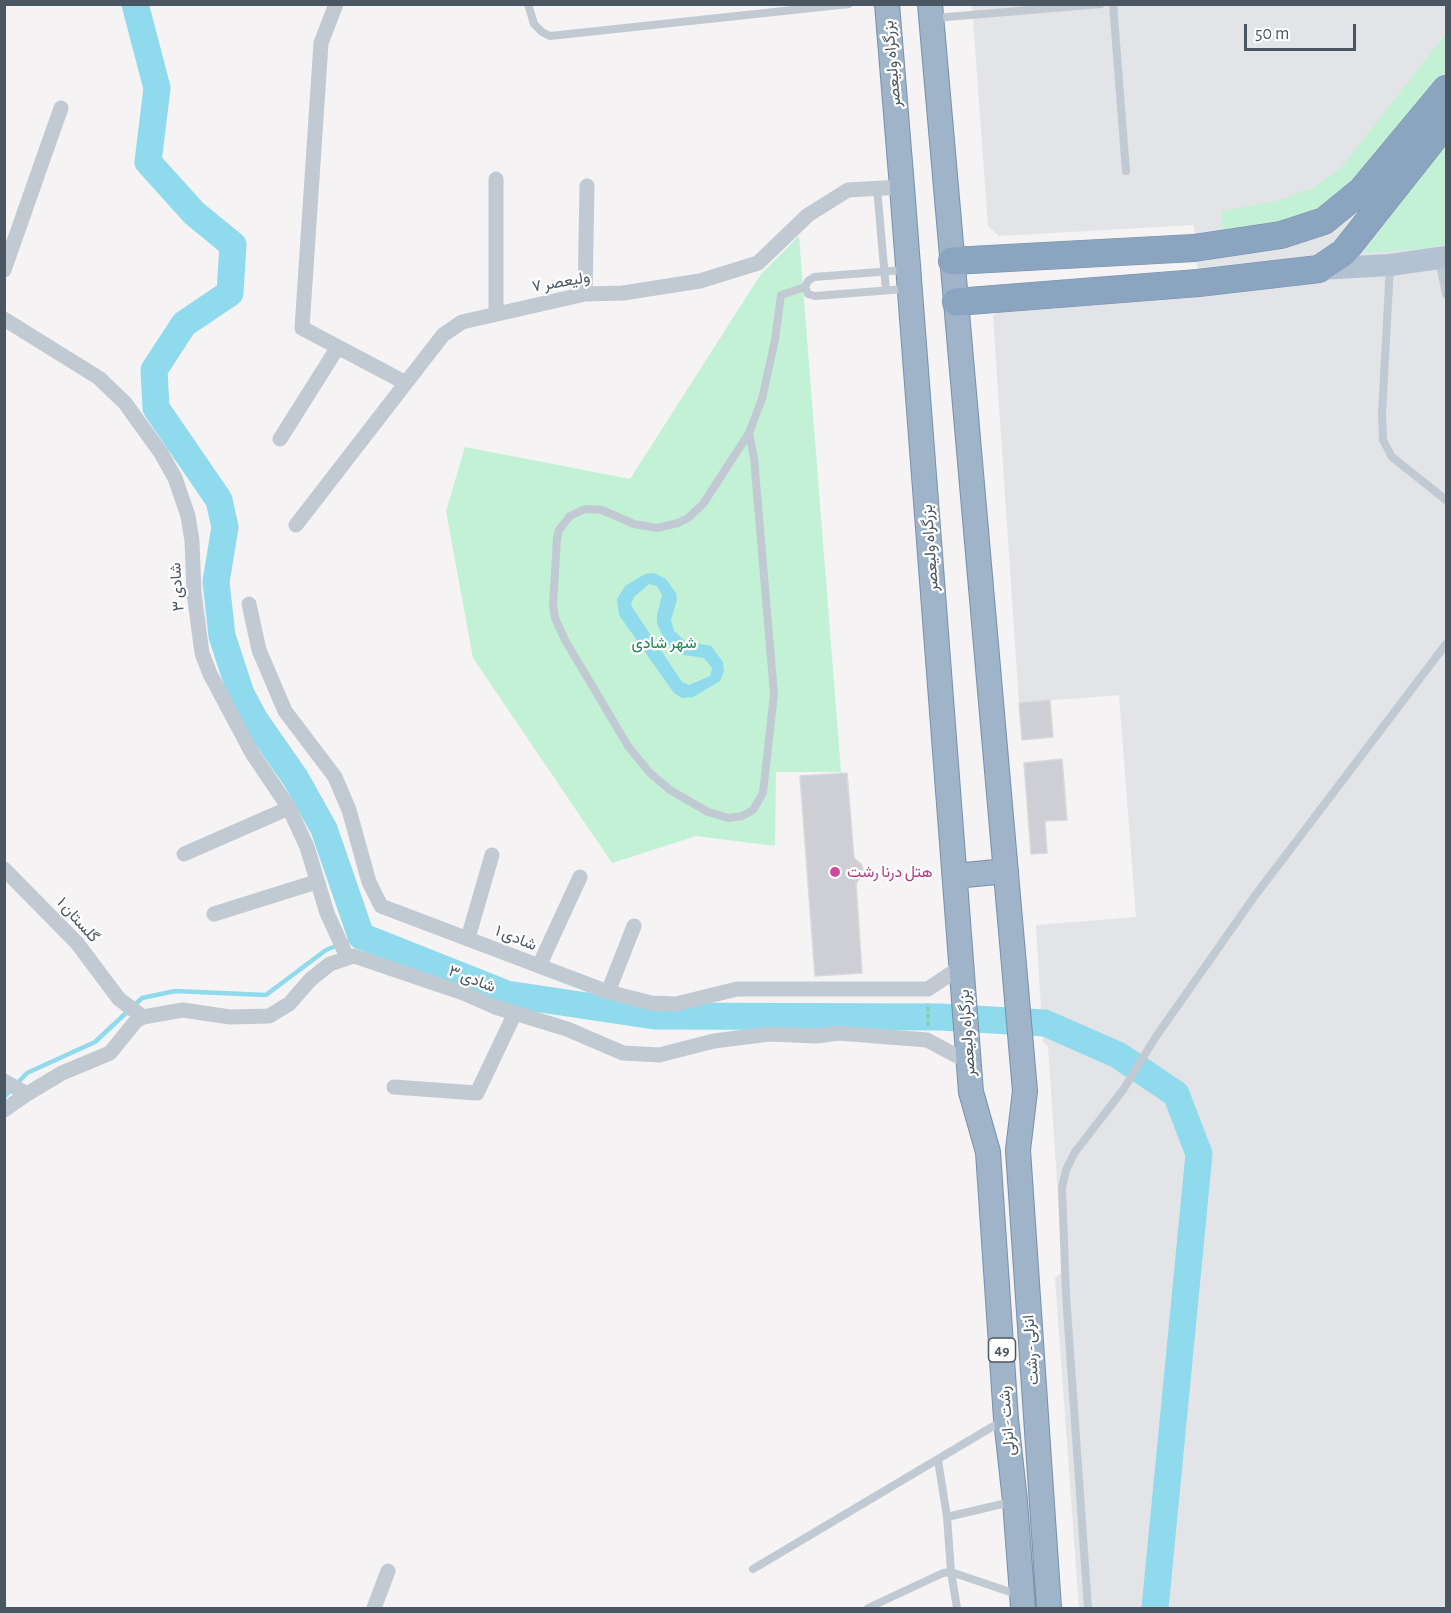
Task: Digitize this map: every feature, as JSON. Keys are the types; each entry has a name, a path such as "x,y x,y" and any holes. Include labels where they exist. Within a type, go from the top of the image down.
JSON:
{"highway":[{"name":"بزرگراه ولیعصر","path":"886,4 902,187 902,283 955,876 971,1092"},
{"path":"930,12 1006,871 955,876"},
{"path":"952,261 1167,250 1261,239 1324,221 1362,190 1446,89"},
{"path":"956,302 1319,269 1344,252 1446,123"},
{"path":"1261,239 1263,275"},
{"path":"1167,250 1170,284"},
{"name":"انزلی - رشت","path":"1006,871 1025,1091 1017,1150 1049,1608"},
{"name":"رشت - انزلی","path":"971,1092 988,1152 1006,1419 1023,1603"}],"main road":[{"path":"1319,269 1390,265 1443,258"}],"street":[{"path":"336,4 321,43 302,328 404,382"},
{"path":"4,270 61,108"},
{"path":"496,179 496,313"},
{"path":"585,294 587,186"},
{"name":"ولیعصر ۷","path":"296,525 404,382 443,335 462,322 585,294 622,293 700,281 758,263 808,215 848,190 902,187"},
{"name":"شادی ۳","path":"4,319 99,378 125,403 175,478 188,516 192,541 194,593 202,653 252,753 288,808 307,847 327,913 347,957 354,956 567,1029 623,1053 659,1054 714,1041 770,1034 817,1036 838,1033 927,1040 957,1056 968,1055"},
{"path":"280,439 338,347"},
{"name":"شادی ۱","path":"249,604 260,650 285,711 335,777 349,810 369,882 381,906 608,992 651,1003 676,1004 737,989 928,989"},
{"path":"184,854 288,808"},
{"path":"468,938 492,855"},
{"name":"گلستان ۱","path":"4,869 77,943 119,999 143,1017"},
{"path":"539,966 580,877"},
{"path":"214,914 316,882"},
{"path":"608,992 634,926"},
{"path":"4,1110 23,1092 110,1053 136,1021 143,1017 183,1010 230,1017 269,1016 289,1004 311,979 330,964 347,957"},
{"path":"928,989 962,972"},
{"path":"394,1087 477,1093 515,1013"},
{"path":"4,1081 23,1092"},
{"path":"374,1608 388,1571"}],"lane":[{"path":"528,4 534,24 550,36 849,4"},
{"path":"930,12 1101,4"},
{"path":"1113,4 1126,171"},
{"path":"877,188 885,271 902,283"},
{"path":"1443,258 1446,294"},
{"path":"1390,265 1382,414 1383,440 1392,457 1446,500"},
{"path":"749,433 754,458 774,694 763,793 753,810 742,816 729,818 708,812 681,797 659,781 638,759 555,618 553,605 556,538 559,530 577,511 594,508 634,525 657,528 678,523 696,512 749,433 762,399 775,340 781,295 805,287 808,281 814,278 885,271 902,283"},
{"path":"805,287 808,294 815,296 902,283"},
{"path":"1088,1608 1066,1295 1062,1188 1066,1170 1075,1152 1123,1090 1155,1038 1254,897 1446,644"},
{"path":"753,1569 1006,1419"},
{"path":"938,1460 957,1608"},
{"path":"947,1517 1015,1501"},
{"path":"868,1608 943,1573 951,1572 1023,1603"}],"path":[{"path":"927,1040 928,989"}],"shaded area":[{"path":"972,5 1446,5 1446,1608 1079,1608 1055,1278 1063,1271 1048,1046 1043,1042 1036,925 1136,917 1119,695 1019,703 993,316 1005,303 1198,283 1194,225 999,236 988,226"}],"green space":[{"path":"1446,34 1446,71 1356,184 1310,215 1223,237 1222,211 1277,201 1315,187 1341,168"},
{"path":"1446,143 1446,244 1422,249 1363,253"},
{"name":"شهر شادی","path":"799,236 841,772 776,772 775,846 696,836 612,863 473,658 446,511 465,447 630,479 761,274"}],"water":[{"path":"654,573 666,579 676,593 677,600 671,620 674,631 685,641 711,646 723,662 724,671 720,681 693,697 682,698 674,693 619,615 617,599 625,586 645,574","holes":["649,584 657,586 662,595 657,623 664,639 676,652 704,658 712,668 710,676 689,685 682,682 632,607 634,597"]}],"building":[{"path":"1050,700 1053,737 1022,740 1019,703"},
{"path":"1062,759 1067,820 1045,821 1047,853 1031,854 1024,763"},
{"name":"هتل درنا رشت","path":"847,773 854,858 862,865 863,870 856,883 862,973 815,976 800,776"}],"waterway":[{"path":"135,4 157,88 148,162 194,213 233,245 230,293 184,324 154,370 156,408 219,500 225,527 216,582 222,636 241,694 255,720 296,779 324,829 361,936 507,994 654,1016 940,1017 1045,1023 1118,1055 1176,1094 1199,1154 1155,1608"},
{"path":"4,1097 27,1073 95,1042 142,998 175,991 266,995 326,950 361,936"}],"place":[{"name":"هتل درنا رشت","path":"835,872"}]}
